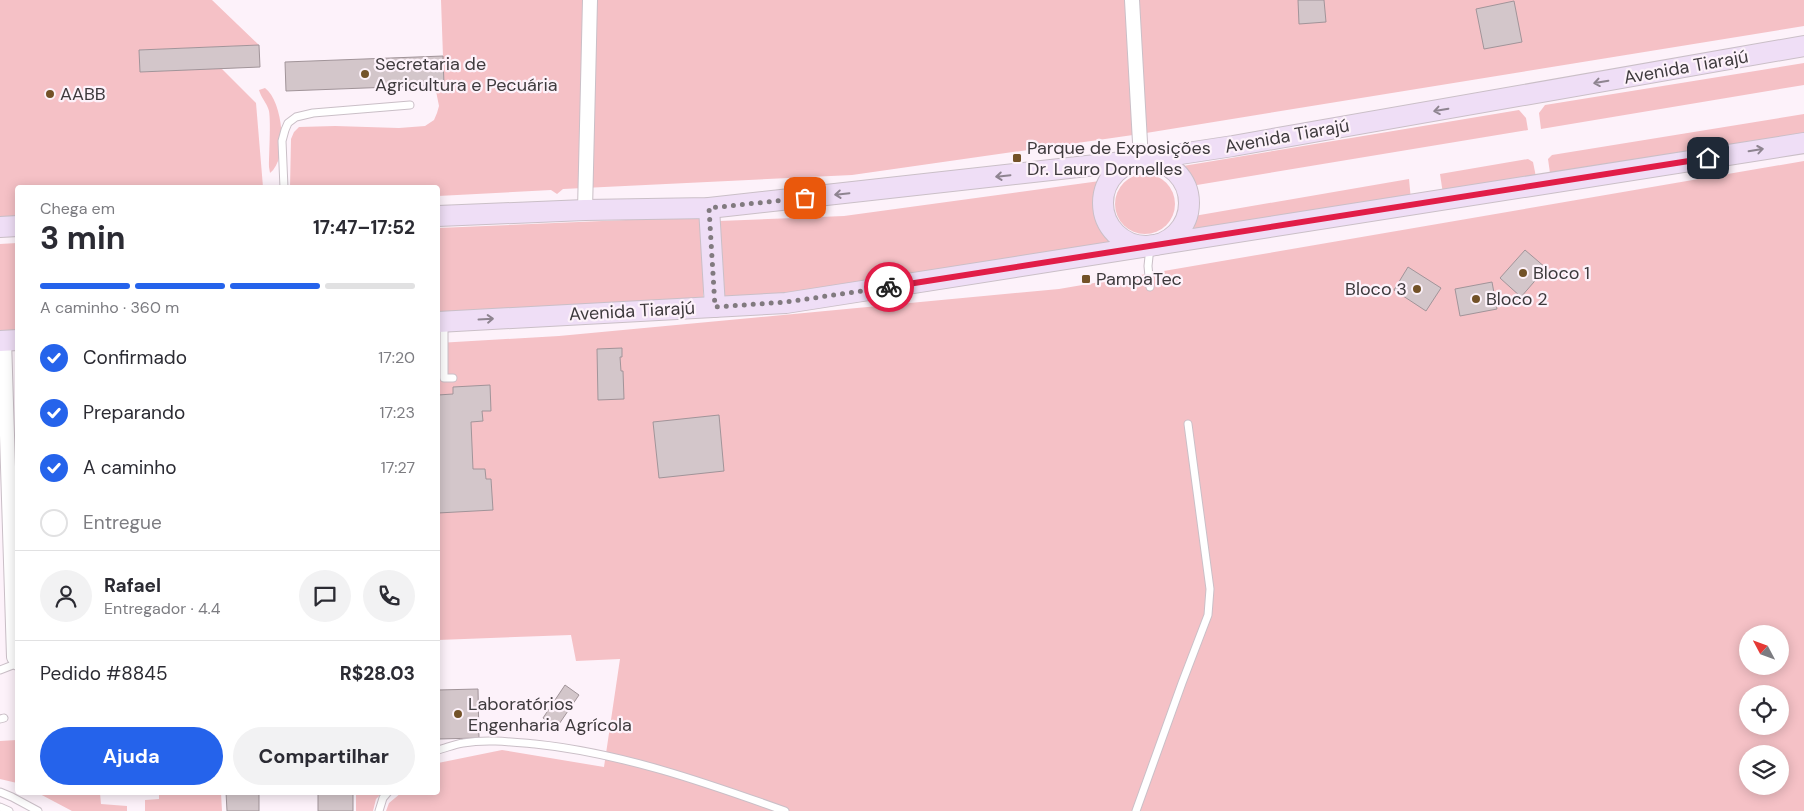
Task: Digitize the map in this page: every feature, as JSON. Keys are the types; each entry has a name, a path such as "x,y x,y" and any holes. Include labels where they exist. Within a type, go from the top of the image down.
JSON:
{"main road":[{"name":"Avenida Tiarajú","path":"440,216 585,210 709,208 1141,160 1234,146 1804,46"},
{"name":"Avenida Tiarajú","path":"441,322 786,302 1804,143"},
{"path":"1141,160 1155,161 1168,166 1179,175 1186,187 1189,201 1187,217 1179,232 1166,242 1150,246 1137,246 1119,237 1106,221 1103,208 1104,195 1109,182 1117,172 1128,164 1141,160"},
{"path":"709,208 715,307"},
{"path":"0,227 15,226"}],"street":[{"path":"585,210 590,0"},
{"path":"1132,0 1141,160"},
{"path":"7,340 15,658"}],"lane":[{"path":"284,185 282,140 288,123 296,116 410,105"},
{"path":"1150,246 1148,266 1150,287"},
{"path":"441,322 444,378 453,378"},
{"path":"1136,811 1208,615 1210,588 1188,424"},
{"path":"0,670 15,664"},
{"path":"440,749 463,743 511,742 572,749 655,768 785,811"},
{"path":"0,792 38,811"},
{"path":"379,811 386,795"},
{"path":"0,807 9,811"}],"shaded area":[{"path":"0,0 212,0 259,45 139,50 140,72 221,68 256,103 263,185 15,185 15,216 0,216"},
{"path":"441,0 1804,0 1804,26 1140,134 852,175 563,189 557,194 551,190 440,196 440,185 290,185 291,139 299,127 399,128 425,126 434,120 439,106 435,86 444,85"},
{"path":"1804,63 1804,85 1541,129 1539,113 1545,105"},
{"path":"265,88 271,95 280,117 282,143 276,166 270,173 269,111 259,90"},
{"path":"1519,110 1526,118 1528,130 1191,186 1177,167"},
{"path":"1804,114 1804,137 1550,173 1548,159 1552,155"},
{"path":"1528,159 1533,162 1536,177 1443,194 1440,174"},
{"path":"1804,161 1804,811 386,811 389,803 399,795 440,795 440,763 502,750 604,767 620,659 576,661 571,635 440,640 440,343 559,336 1059,289"},
{"path":"1139,174 1151,174 1162,179 1170,187 1175,198 1173,216 1162,229 1151,234 1139,234 1128,229 1120,221 1115,210 1115,198 1120,187 1128,179"},
{"path":"1409,179 1411,200 1182,236 1194,216"},
{"path":"1107,180 1100,199 1099,215 1105,230 1118,247 804,293 725,299 720,292 719,221 844,216"},
{"path":"697,217 704,224 703,297 696,303 440,314 440,228"},
{"path":"15,243 15,330 0,331 0,244"},
{"path":"15,740 15,783 0,779 0,741"},
{"path":"42,795 100,795 101,804 127,806 127,811 72,811"},
{"path":"159,795 221,795 222,811 145,811 145,800 159,799"},
{"path":"356,795 380,795 376,799 373,811 356,811"}],"building":[{"path":"1298,0 1324,0 1326,22 1299,24"},
{"path":"1514,1 1522,42 1484,49 1476,9"},
{"path":"259,45 260,67 140,72 139,50"},
{"name":"Secretaria de Agricultura e Pecuária","path":"443,56 444,85 286,91 285,62"},
{"name":"Bloco 1","path":"1525,250 1546,268 1521,297 1500,278"},
{"name":"Bloco 3","path":"1408,267 1441,288 1426,311 1394,290"},
{"name":"Bloco 2","path":"1492,282 1497,309 1460,316 1455,289"},
{"path":"622,348 622,357 620,357 621,371 623,371 624,399 598,400 597,349"},
{"path":"490,385 491,411 482,411 483,421 471,422 473,469 485,469 486,479 491,479 493,510 440,513 440,395 453,394 453,387"},
{"path":"719,415 724,471 659,478 653,422"},
{"path":"565,685 579,695 557,727 543,718"},
{"name":"Laboratórios Engenharia Agrícola","path":"478,689 479,738 440,739 440,690"},
{"path":"226,795 259,795 259,811 227,811"},
{"path":"318,795 353,795 353,811 318,811"}],"way so far":[{"path":"805,198 709,208 715,307 786,302 889,287"}],"place":[{"name":"Secretaria de Agricultura e Pecuária","path":"365,74"},
{"name":"AABB","path":"50,94"},
{"name":"Parque de Exposições Dr. Lauro Dornelles","path":"1017,158"},
{"name":"Bloco 1","path":"1523,273"},
{"name":"PampaTec","path":"1086,279"},
{"name":"Bloco 3","path":"1417,289"},
{"name":"Bloco 2","path":"1476,299"},
{"name":"Laboratórios Engenharia Agrícola","path":"458,714"}],"route":[{"path":"889,287 1708,158"}]}
